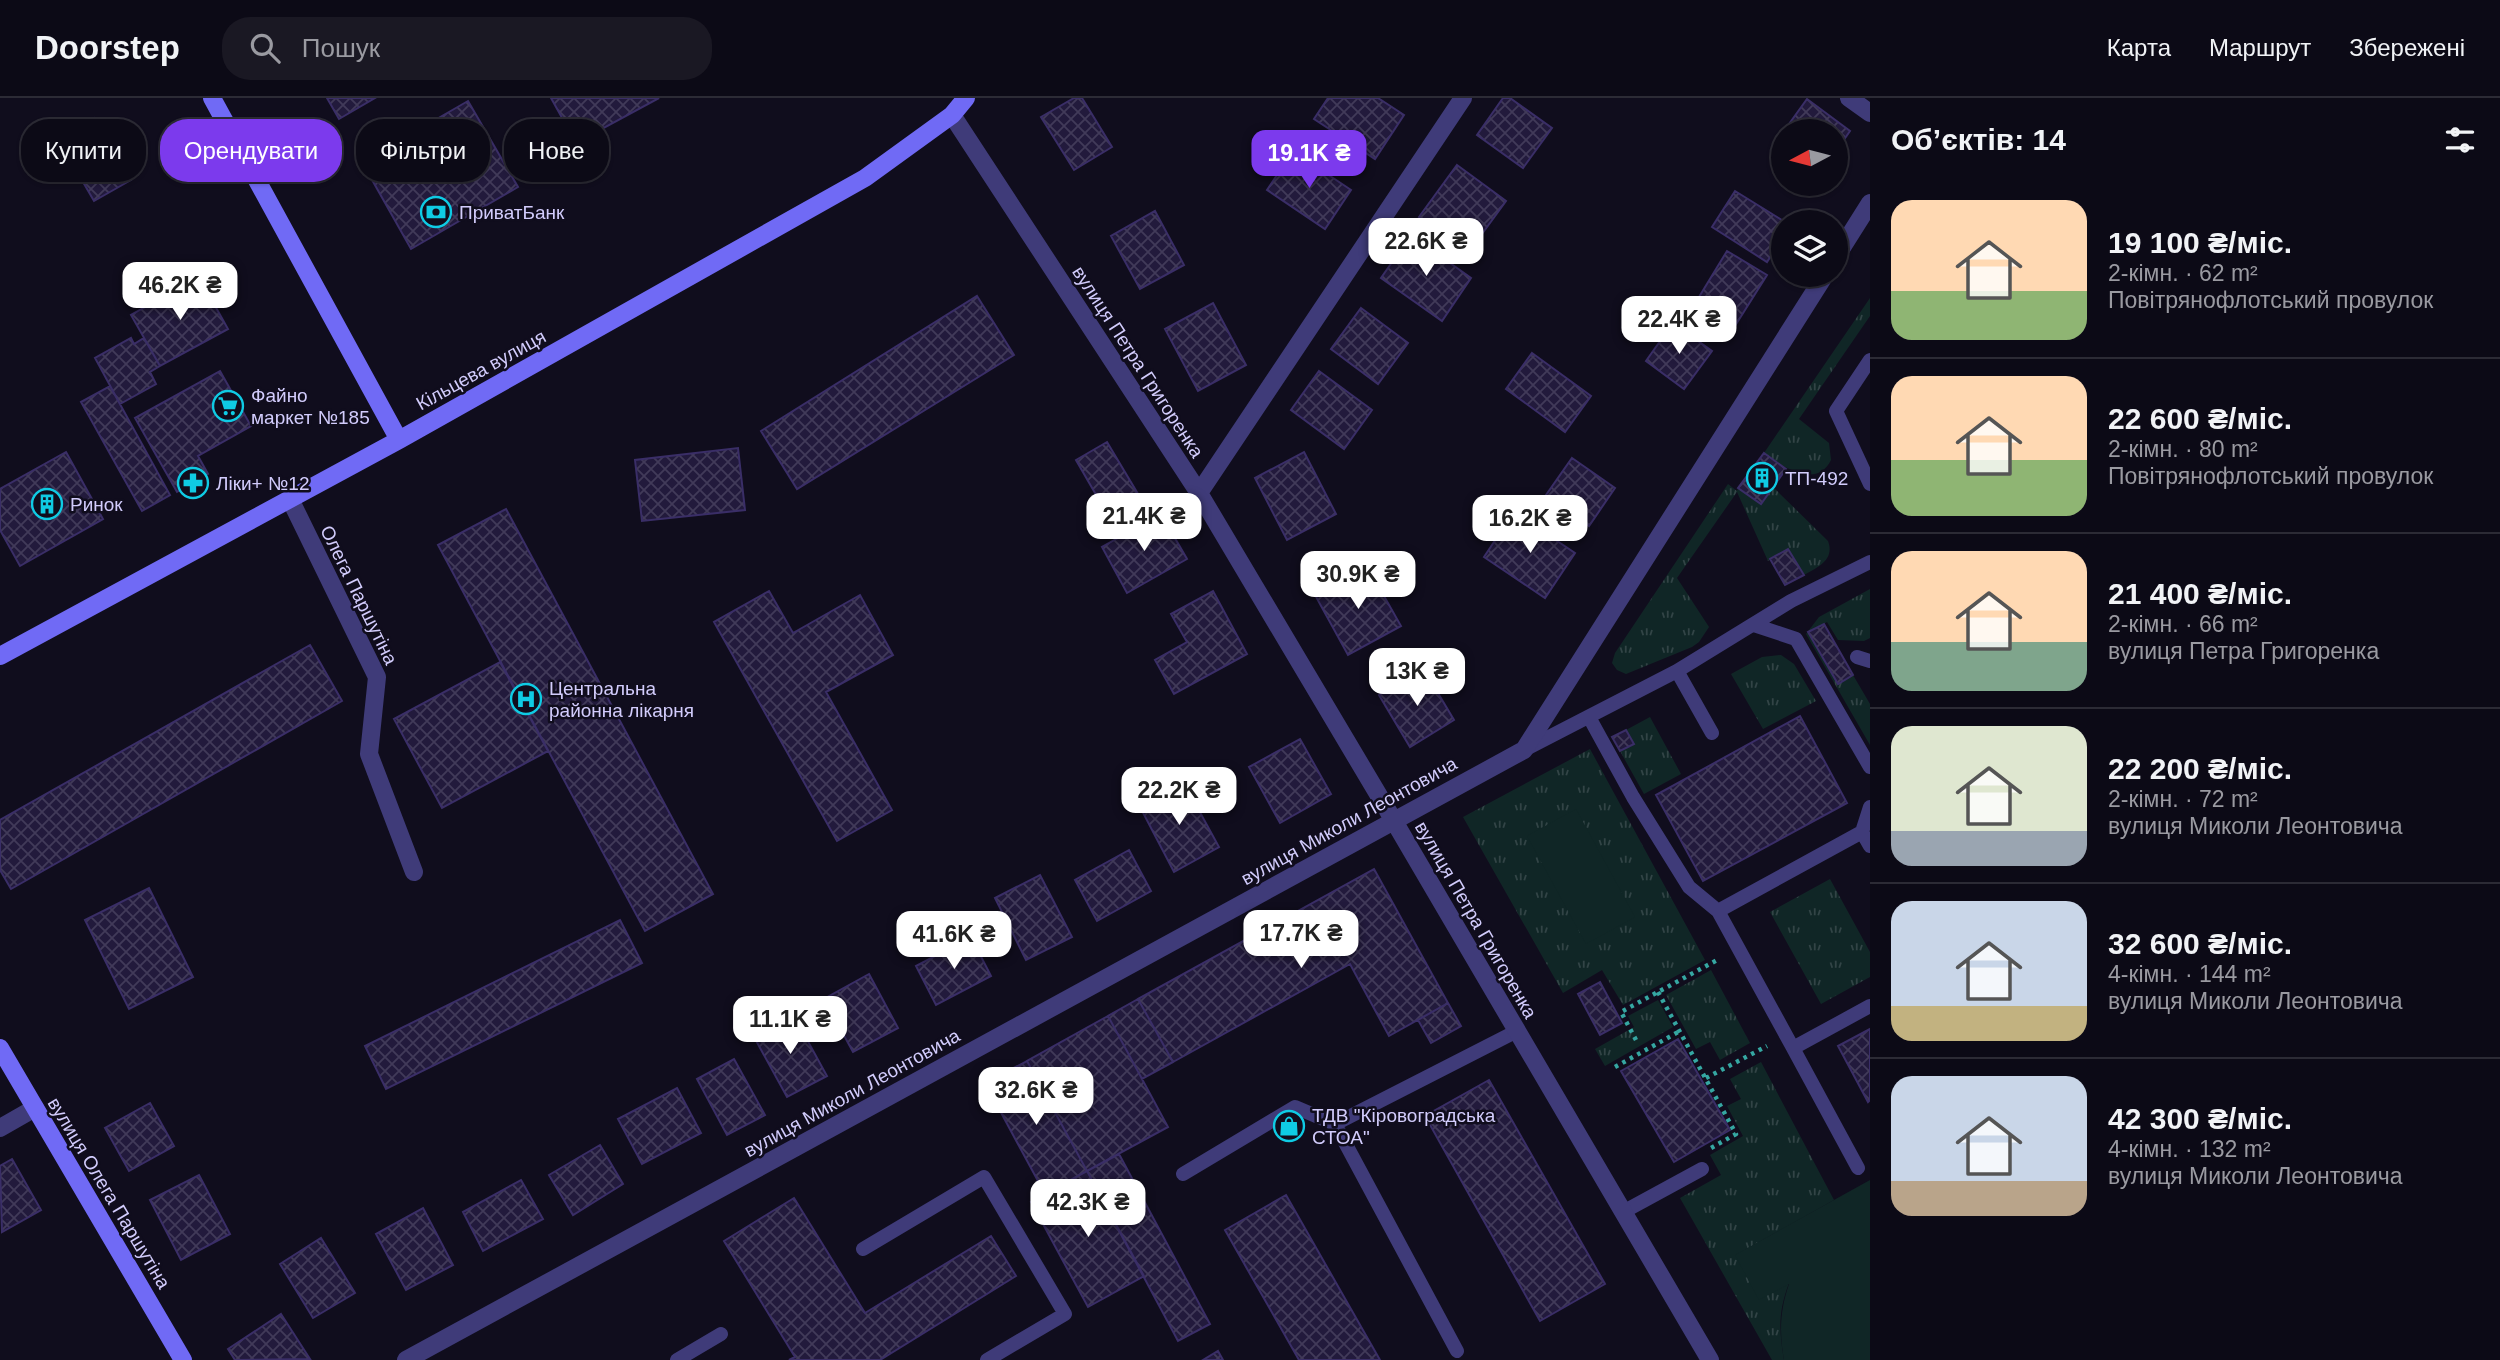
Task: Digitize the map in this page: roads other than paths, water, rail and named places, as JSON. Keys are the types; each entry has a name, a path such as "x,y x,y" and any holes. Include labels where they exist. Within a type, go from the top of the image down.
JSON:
{"main road":[{"path":"212,98 399,440"},
{"name":"Кільцева вулиця","path":"0,656 399,440 865,178 952,115 967,98"},
{"name":"вулиця Олега Паршутіна","path":"0,1048 183,1360"}],"street":[{"path":"1199,493 1463,98"},
{"path":"1849,98 1870,113"},
{"name":"вулиця Петра Григоренка","path":"952,115 1199,493 1710,1360"},
{"path":"1848,238 1870,203"},
{"name":"вулиця Миколи Леонтовича","path":"406,1360 1524,750 1817,287"},
{"name":"Олега Паршутіна","path":"290,499 377,677 369,754 414,872"},
{"path":"0,1128 35,1108"}],"lane":[{"path":"1870,360 1836,411 1870,484"},
{"path":"1524,750 1677,671 1791,601 1870,562"},
{"path":"1754,625 1796,639 1870,767"},
{"path":"1677,671 1712,733"},
{"path":"1589,717 1633,797 1689,887 1718,911 1858,1168"},
{"path":"1718,911 1862,832 1870,807"},
{"path":"1862,832 1870,846"},
{"path":"1790,1042 1870,1006"},
{"path":"1335,1124 1517,1031"},
{"path":"1183,1174 1295,1107 1335,1124 1457,1351"},
{"path":"1623,1212 1702,1169"},
{"path":"863,1249 984,1177 1065,1314 987,1360"},
{"path":"677,1360 721,1334"}],"place":[{"name":"ПриватБанк","path":"436,212"},
{"name":"Файно маркет №185","path":"228,406"},
{"name":"ТП-492","path":"1762,478"},
{"name":"Ліки+ №12","path":"193,483"},
{"name":"Ринок","path":"47,504"},
{"name":"Центральна районна лікарня","path":"526,699"},
{"name":"ТДВ \"Кіровоградська СТОА\"","path":"1289,1126"}]}
